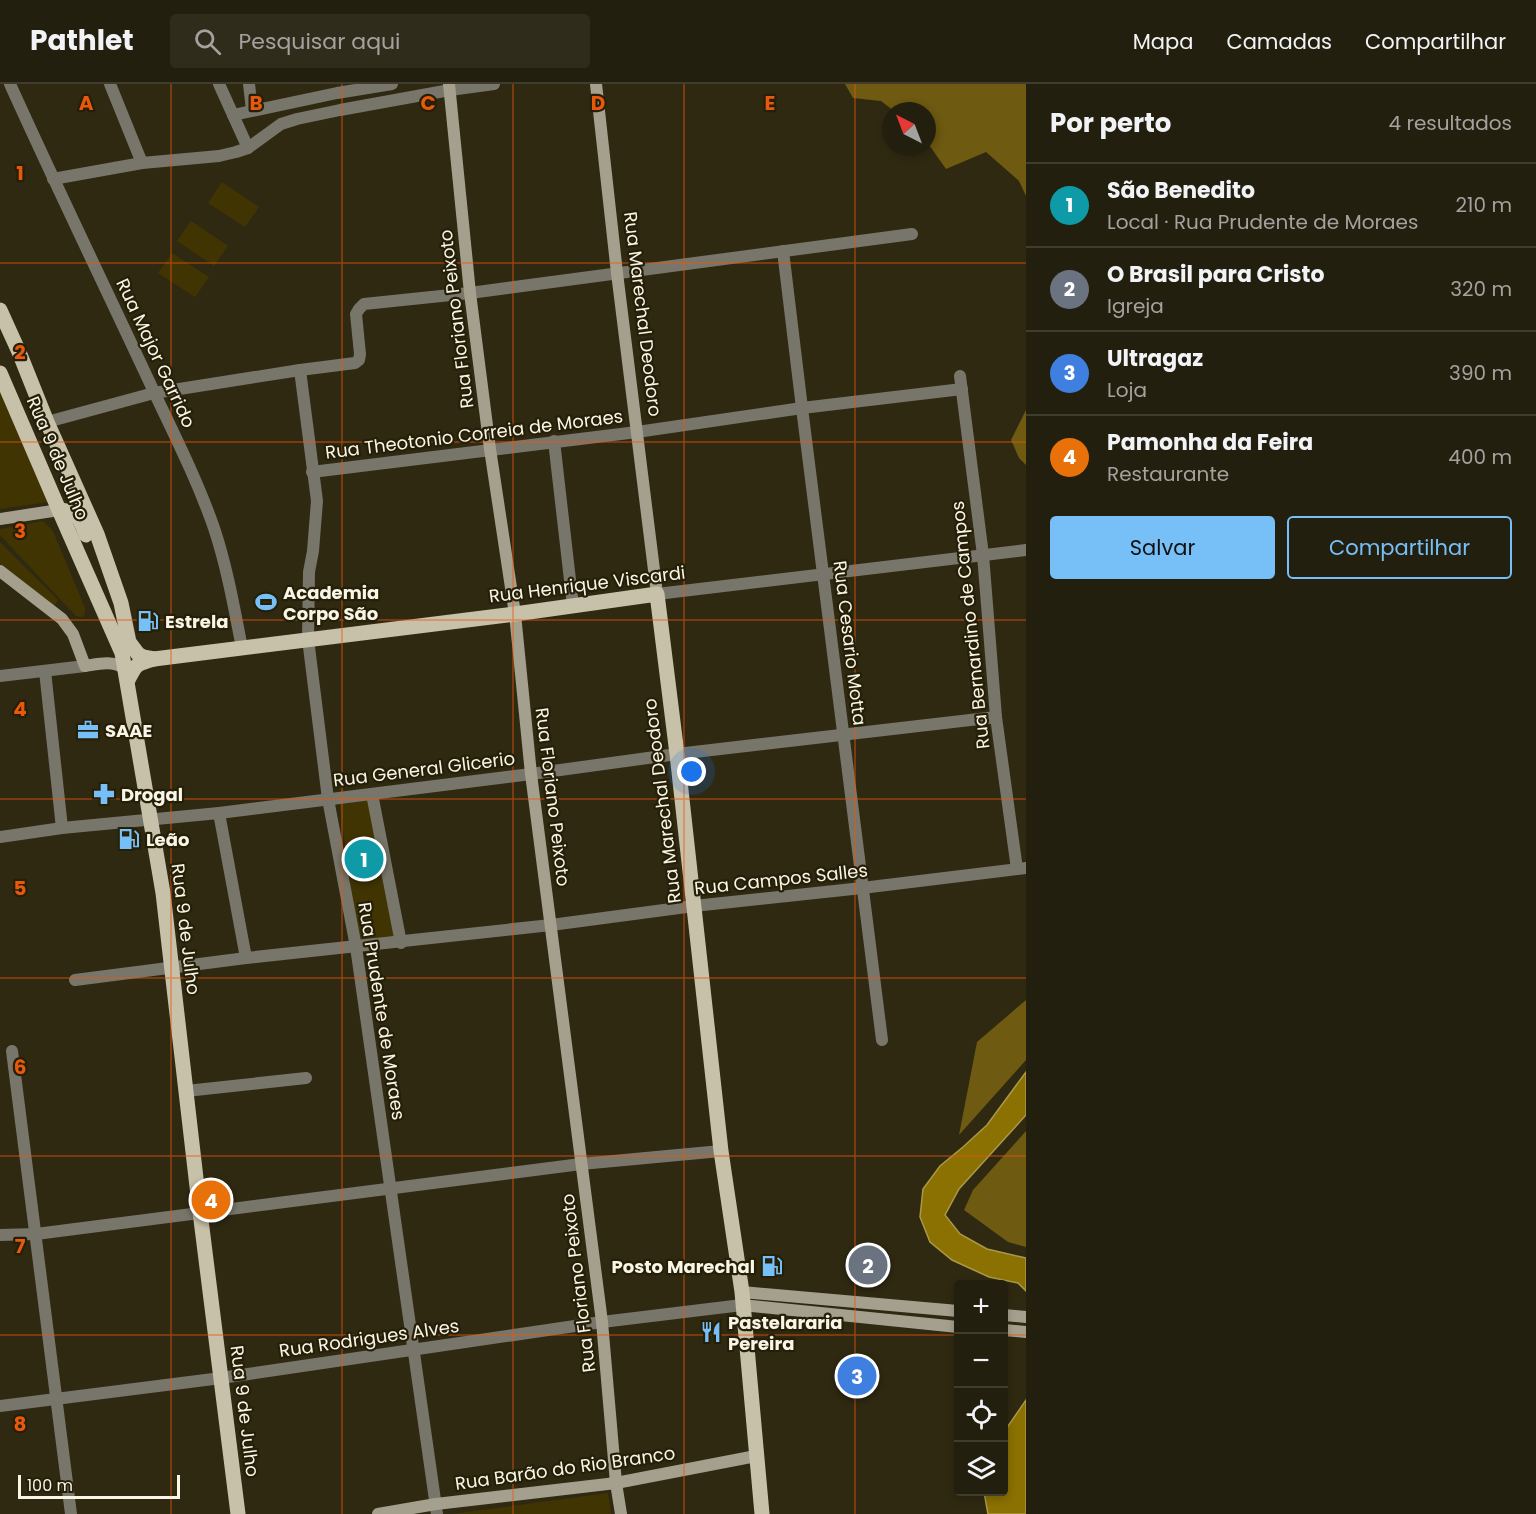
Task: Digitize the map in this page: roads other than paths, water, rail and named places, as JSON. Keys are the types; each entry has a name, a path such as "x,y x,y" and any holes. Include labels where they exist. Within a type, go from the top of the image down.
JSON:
{"main road":[{"name":"Rua 9 de Julho","path":"0,310 97,534 121,603 126,661 163,893 238,1514"},
{"name":"Rua 9 de Julho","path":"0,373 126,661"},
{"path":"59,510 75,514 81,521 100,570 116,586"},
{"name":"Rua Henrique Viscardi","path":"154,659 657,594"},
{"name":"Rua Marechal Deodoro","path":"657,594 721,1150 742,1298 762,1514"},
{"path":"108,663 126,661 138,654 154,659"},
{"path":"126,661 135,667 138,663 154,659"}],"street":[{"name":"Rua Major Garrido","path":"10,84 191,470 228,574 243,648"},
{"path":"110,84 142,163"},
{"path":"219,84 248,148"},
{"path":"249,84 252,110"},
{"path":"233,115 337,88 392,84"},
{"path":"53,179 142,163 219,156 248,148 281,124 297,119 450,87 494,84"},
{"name":"Rua Marechal Deodoro","path":"596,84 657,594"},
{"name":"Rua Floriano Peixoto","path":"450,87 470,293 490,449 515,614 531,774 602,1322 616,1483 621,1514"},
{"path":"337,88 340,110"},
{"path":"47,422 154,393 355,363 359,360 360,354 356,314 364,304 470,293 912,234"},
{"name":"Rua Cesario Motta","path":"783,251 882,1040"},
{"name":"Rua Prudente de Moraes","path":"300,370 316,501 313,551 309,572 308,639 328,799 356,947 436,1509"},
{"name":"Rua Theotonio Correia de Moraes","path":"312,472 637,432 961,383"},
{"name":"Rua Bernardino de Campos","path":"961,383 983,555 996,717 1022,869"},
{"path":"554,441 573,606"},
{"path":"0,519 59,510"},
{"name":"Rua Henrique Viscardi","path":"657,594 1026,549"},
{"path":"0,571 62,619 73,634 85,666"},
{"path":"0,676 108,663"},
{"path":"45,671 62,828"},
{"name":"Rua General Glicerio","path":"0,837 62,828 219,813 677,754 996,717"},
{"path":"372,794 401,943"},
{"path":"219,813 246,958"},
{"name":"Rua Campos Salles","path":"75,980 246,958 401,943 694,906 1022,869"},
{"path":"12,1051 71,1514"},
{"path":"186,1091 306,1078"},
{"path":"0,1235 36,1234 581,1164 721,1150"},
{"path":"742,1298 954,1311"},
{"path":"742,1298 954,1326"},
{"name":"Rua Rodrigues Alves","path":"0,1406 221,1378 414,1350 742,1298"},
{"path":"1008,1315 1023,1317"},
{"name":"Rua Barão do Rio Branco","path":"378,1514 436,1509 616,1483 756,1456"}],"place":[{"name":"Academia Corpo São","path":"266,602"},
{"name":"Estrela","path":"148,621"},
{"name":"SAAE","path":"88,730"},
{"name":"Drogal","path":"104,794"},
{"name":"Leão","path":"129,839"},
{"name":"São Benedito","path":"364,859"},
{"name":"Pamonha da Feira","path":"211,1200"},
{"name":"O Brasil para Cristo","path":"868,1265"},
{"name":"Posto Marechal","path":"772,1266"},
{"name":"Pastelararia Pereira","path":"711,1332"},
{"name":"Ultragaz","path":"857,1376"}]}
